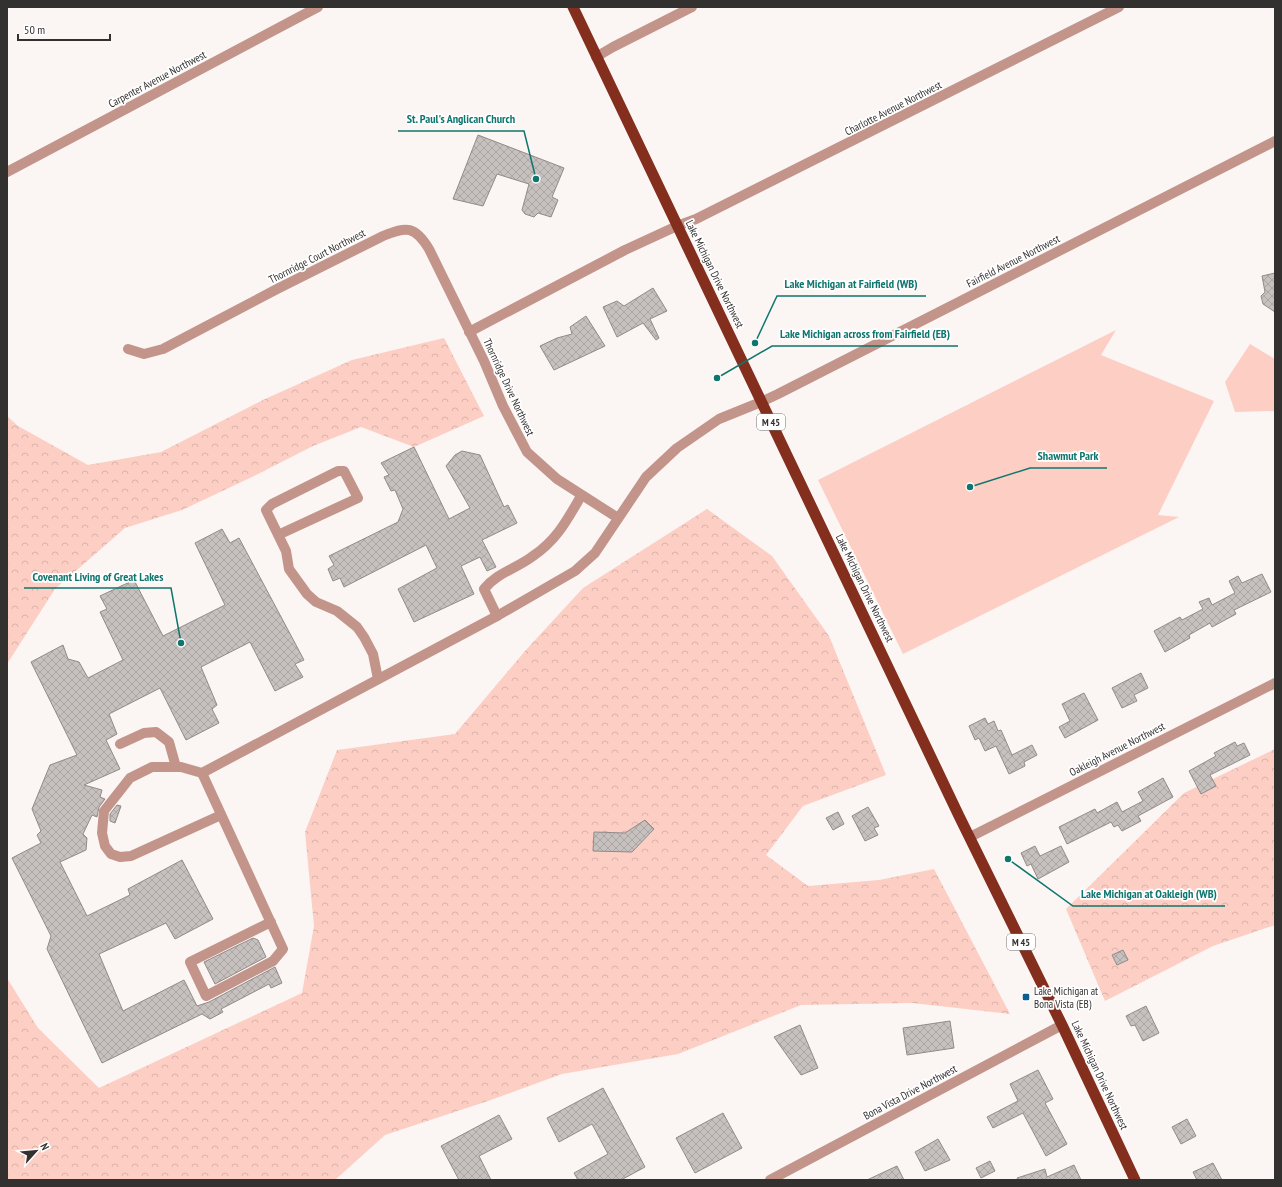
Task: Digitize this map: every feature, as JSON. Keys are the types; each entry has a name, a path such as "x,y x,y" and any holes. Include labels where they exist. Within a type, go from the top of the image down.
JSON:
{"highway":[{"name":"Lake Michigan Drive Northwest","path":"573,7 1135,1180"}],"street":[{"name":"Carpenter Avenue Northwest","path":"7,172 318,7"},
{"path":"596,57 692,7"},
{"name":"Charlotte Avenue Northwest","path":"677,226 696,219 1119,7"},
{"name":"Fairfield Avenue Northwest","path":"202,773 497,616 575,571 595,553 646,477 677,448 718,419 761,402 1275,141"},
{"name":"Thornridge Drive Northwest","path":"618,518 581,496 557,479 526,452 469,332 624,250 677,226"},
{"name":"Thornridge Court Northwest","path":"128,349 144,354 163,349 277,289 400,229 411,230 422,238 429,249 469,332"},
{"path":"278,536 358,498 344,471 338,471 272,504 266,510 278,536 286,551 289,569 307,594 316,602 337,611 364,636 373,654 378,679"},
{"path":"497,616 484,589 491,580 532,557 548,544 562,529 581,496"},
{"name":"Oakleigh Avenue Northwest","path":"970,837 1275,683"},
{"path":"120,744 144,733 156,732 169,742 176,767"},
{"path":"221,815 131,856 120,857 111,854 105,846 102,833 104,811 130,778 152,767 181,767 202,773 271,922 283,949 273,962 206,996 190,962 271,922"},
{"name":"Bona Vista Drive Northwest","path":"770,1180 1062,1025"}],"green space":[{"path":"1116,330 1101,355 1214,401 1158,515 1179,517 903,654 818,480"},
{"path":"444,338 484,416 414,447 361,427 313,446 182,510 125,528 55,589 7,664 7,416 18,426 88,465 161,452 265,399 352,360"},
{"path":"1250,344 1275,359 1275,411 1235,412 1225,382"},
{"path":"707,509 772,556 829,636 886,775 803,806 766,855 808,886 879,880 934,869 1010,1014 912,1003 801,1005 678,1054 562,1074 488,1101 385,1135 335,1180 7,1180 7,978 38,1028 99,1088 302,993 314,926 305,832 337,750 455,734 525,651 583,588"},
{"path":"1275,749 1275,925 1213,946 1105,1001 1066,909 1184,793"}],"building":[{"path":"478,135 564,168 552,197 558,200 551,217 538,213 534,217 525,214 522,210 529,184 497,174 483,206 453,199"},
{"path":"1275,273 1275,312 1263,304 1261,296 1265,292 1262,276"},
{"path":"653,288 667,311 650,319 659,338 656,340 643,323 617,337 603,307 617,301 624,306"},
{"path":"586,316 605,346 554,370 540,346 557,338 572,334 570,327"},
{"path":"414,447 449,519 470,508 446,466 455,455 462,451 480,455 504,507 508,505 517,523 482,540 496,567 487,571 480,557 461,566 474,594 414,622 398,589 437,568 426,545 344,587 340,578 333,581 328,569 334,565 329,556 398,522 403,509 395,490 391,491 384,477 389,475 381,463"},
{"path":"222,529 230,543 239,538 304,660 295,664 303,677 275,691 250,642 201,667 217,705 212,709 219,723 186,740 160,688 109,714 117,734 106,740 120,769 84,785 102,790 100,797 105,799 99,807 97,817 92,815 83,834 87,838 86,850 60,862 87,916 130,895 128,889 182,860 213,919 175,939 166,923 99,954 123,1011 184,980 197,1006 209,1002 275,967 282,983 271,988 269,984 221,1009 223,1012 210,1019 202,1014 102,1063 47,949 51,936 12,858 41,843 37,835 41,831 32,809 50,765 77,755 31,662 63,645 68,659 79,662 88,678 123,660 100,612 107,609 100,596 134,580 163,636 225,605 195,543"},
{"path":"1262,574 1271,592 1234,610 1236,614 1212,627 1210,623 1189,635 1190,638 1165,652 1154,631 1180,617 1182,620 1203,609 1199,602 1209,598 1212,605 1235,593 1229,581 1238,576 1242,583"},
{"path":"1141,673 1148,688 1134,695 1137,701 1122,708 1112,688"},
{"path":"1084,693 1098,720 1065,738 1059,727 1070,721 1062,704"},
{"path":"985,718 988,724 994,721 998,731 1001,730 1012,755 1032,745 1037,755 1024,762 1025,766 1009,774 996,746 985,751 979,738 975,740 969,726"},
{"path":"1235,742 1237,746 1244,743 1250,755 1210,775 1216,786 1201,794 1189,771 1216,756 1214,753"},
{"path":"1163,778 1173,797 1138,816 1141,821 1122,831 1118,825 1114,827 1111,822 1067,844 1059,827 1095,809 1097,813 1117,802 1122,812 1143,801 1138,792"},
{"path":"117,805 121,806 115,823 110,821 110,814"},
{"path":"868,807 879,826 874,828 878,835 865,841 852,816"},
{"path":"838,812 844,824 833,830 826,818"},
{"path":"645,820 654,829 632,852 593,851 594,832 625,833"},
{"path":"1035,846 1040,856 1061,846 1069,862 1038,879 1031,864 1027,866 1021,853"},
{"path":"253,938 258,940 266,957 215,984 204,962"},
{"path":"1123,950 1128,960 1117,965 1112,955"},
{"path":"1146,1006 1159,1033 1143,1041 1135,1025 1131,1026 1126,1016"},
{"path":"950,1021 954,1048 907,1055 903,1028"},
{"path":"800,1025 818,1068 801,1075 774,1037"},
{"path":"1038,1070 1053,1099 1045,1103 1067,1144 1046,1156 1023,1113 993,1128 987,1117 1018,1101 1010,1084"},
{"path":"603,1088 645,1167 621,1180 578,1180 574,1173 608,1154 592,1124 559,1142 547,1118"},
{"path":"723,1113 742,1148 695,1173 676,1138"},
{"path":"499,1115 512,1139 479,1156 491,1180 459,1180 441,1146"},
{"path":"1187,1119 1196,1136 1181,1144 1172,1127"},
{"path":"938,1139 950,1160 925,1171 915,1152"},
{"path":"990,1161 995,1171 981,1178 976,1168"},
{"path":"1213,1163 1222,1180 1197,1180 1193,1172"},
{"path":"1074,1165 1081,1180 1018,1180 1017,1178 1045,1169 1047,1177"},
{"path":"897,1166 904,1180 867,1180"}],"place":[{"name":"St. Paul's Anglican Church","path":"536,179"},
{"name":"Lake Michigan at Fairfield (WB)","path":"755,343"},
{"name":"Lake Michigan across from Fairfield (EB)","path":"717,378"},
{"name":"Shawmut Park","path":"970,487"},
{"name":"Covenant Living of Great Lakes","path":"181,643"},
{"name":"Lake Michigan at Oakleigh (WB)","path":"1008,859"},
{"name":"Lake Michigan at Bona Vista (EB)","path":"1026,997"}]}
